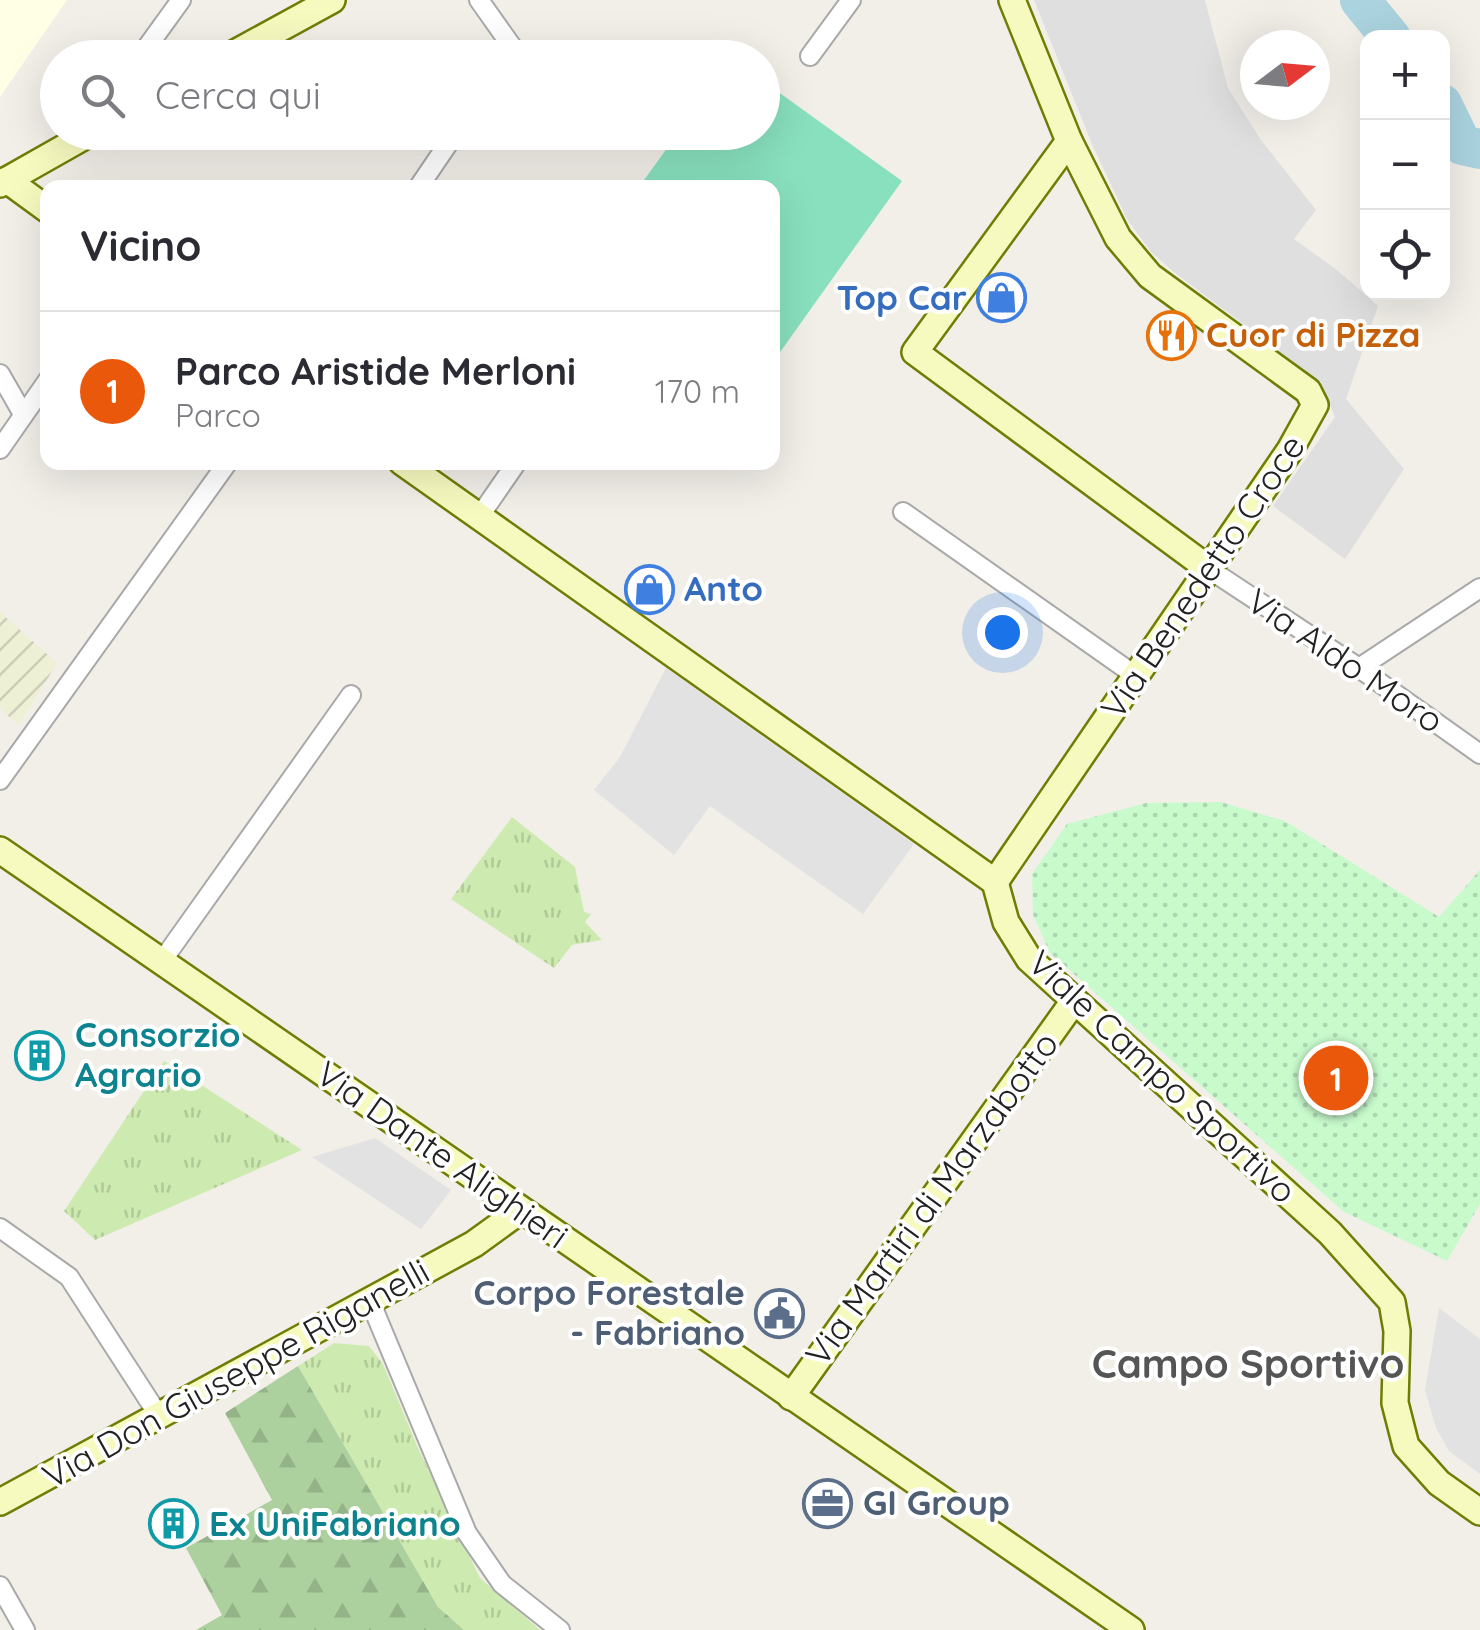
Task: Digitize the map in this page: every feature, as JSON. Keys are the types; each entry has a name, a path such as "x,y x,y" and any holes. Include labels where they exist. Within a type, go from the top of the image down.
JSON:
{"street":[{"path":"152,40 182,0"},
{"path":"259,40 332,0"},
{"path":"479,0 506,40"},
{"path":"810,56 851,0"},
{"name":"Via Benedetto Croce","path":"995,882 1313,414 1314,397 1150,276 1118,238 1069,141 1012,0"},
{"path":"1069,141 915,352 1210,569"},
{"path":"40,205 2,180 58,150"},
{"path":"423,180 444,150"},
{"path":"0,374 22,414"},
{"path":"0,448 40,390"},
{"path":"0,780 222,470"},
{"path":"413,470 995,882"},
{"path":"479,517 511,470"},
{"path":"903,512 1136,676"},
{"name":"Via Aldo Moro","path":"1210,569 1480,754"},
{"path":"1359,668 1480,588"},
{"path":"162,962 351,695"},
{"name":"Via Dante Alighieri","path":"0,850 1131,1630"},
{"name":"Viale Campo Sportivo","path":"995,882 1006,922 1029,959 1330,1233 1392,1302 1397,1331 1395,1403 1406,1446 1439,1483 1480,1512"},
{"name":"Via Martiri di Marzabotto","path":"791,1397 1074,1001"},
{"name":"Via Don Giuseppe Riganelli","path":"0,1502 474,1244 520,1210"},
{"path":"0,1228 69,1276 159,1416"},
{"path":"370,1301 467,1533 502,1584 560,1630"},
{"path":"0,1586 25,1630"}],"shaded area":[{"path":"0,0 67,0 0,97"},
{"path":"1034,0 1205,0 1228,88 1240,107 1240,120 1248,120 1316,210 1294,239 1360,290 1360,300 1371,300 1378,306 1346,399 1404,469 1345,559 1273,506 1335,417 1321,382 1151,252 1127,219"},
{"path":"0,612 57,663 19,725 0,709"},
{"path":"666,668 914,844 863,914 710,806 674,855 594,790 620,757"},
{"path":"375,1138 451,1190 421,1229 312,1157"},
{"path":"1439,1308 1480,1339 1480,1474 1449,1451 1436,1428 1425,1390"}],"green space":[{"path":"780,93 902,181 780,352 780,180 644,180 666,150 780,150"},
{"path":"1221,802 1285,821 1439,917 1480,870 1480,1204 1447,1261 1344,1212 1050,953 1033,915 1032,874 1067,824 1146,803"},
{"path":"512,817 575,867 584,912 591,914 585,922 602,940 572,945 554,968 451,899"},
{"path":"164,1061 302,1150 95,1240 64,1211"},
{"path":"334,1343 369,1346 383,1364 480,1578 540,1630 464,1630 438,1607 298,1366"},
{"path":"298,1366 438,1607 464,1630 196,1630 222,1615 186,1548 272,1500 225,1413"}],"waterway":[{"path":"1360,0 1384,30"},
{"path":"1450,120 1462,145 1480,149"}],"place":[{"name":"Top Car","path":"1002,298"},
{"name":"Cuor di Pizza","path":"1171,335"},
{"name":"Anto","path":"649,589"},
{"name":"Consorzio Agrario","path":"40,1055"},
{"name":"Parco Aristide Merloni","path":"1336,1078"},
{"name":"Corpo Forestale - Fabriano","path":"780,1313"},
{"name":"GI Group","path":"828,1503"},
{"name":"Ex UniFabriano","path":"174,1524"}],"district":[{"name":"Campo Sportivo","path":"1248,1364"}]}
